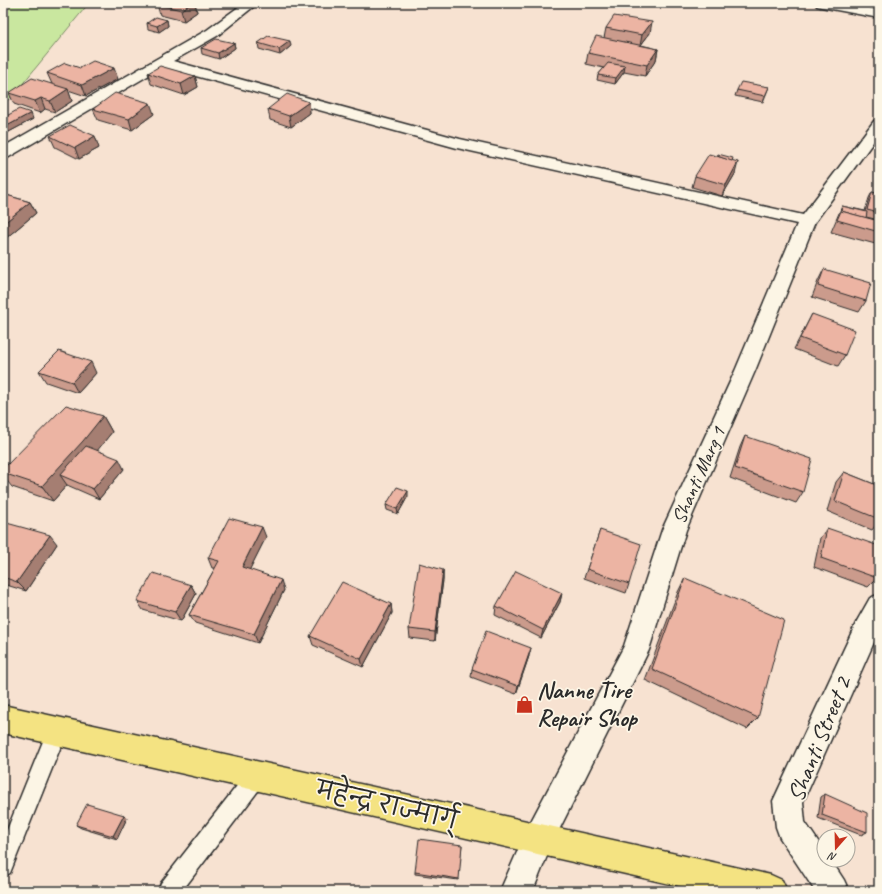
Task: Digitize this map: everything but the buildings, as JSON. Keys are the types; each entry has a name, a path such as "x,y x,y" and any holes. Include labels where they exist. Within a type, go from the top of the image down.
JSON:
{"highway":[{"name":"महेन्द्र राज्मार्ग्","path":"3,720 539,838 771,891"}],"street":[{"path":"3,154 212,33 252,3"},
{"path":"821,3 879,14"},
{"path":"161,62 457,143 807,221"},
{"name":"Shanti Marg 1","path":"516,891 527,869 539,838 636,650 674,530 745,371 807,221 879,124"},
{"name":"Shanti Street 2","path":"833,891 791,827 788,800 866,630 879,606"}],"lane":[{"path":"3,866 57,731"},
{"path":"169,891 257,776"}],"green space":[{"path":"3,3 89,3 15,93 3,105"}],"place":[{"name":"Nanne Tire Repair Shop","path":"524,704"}]}
